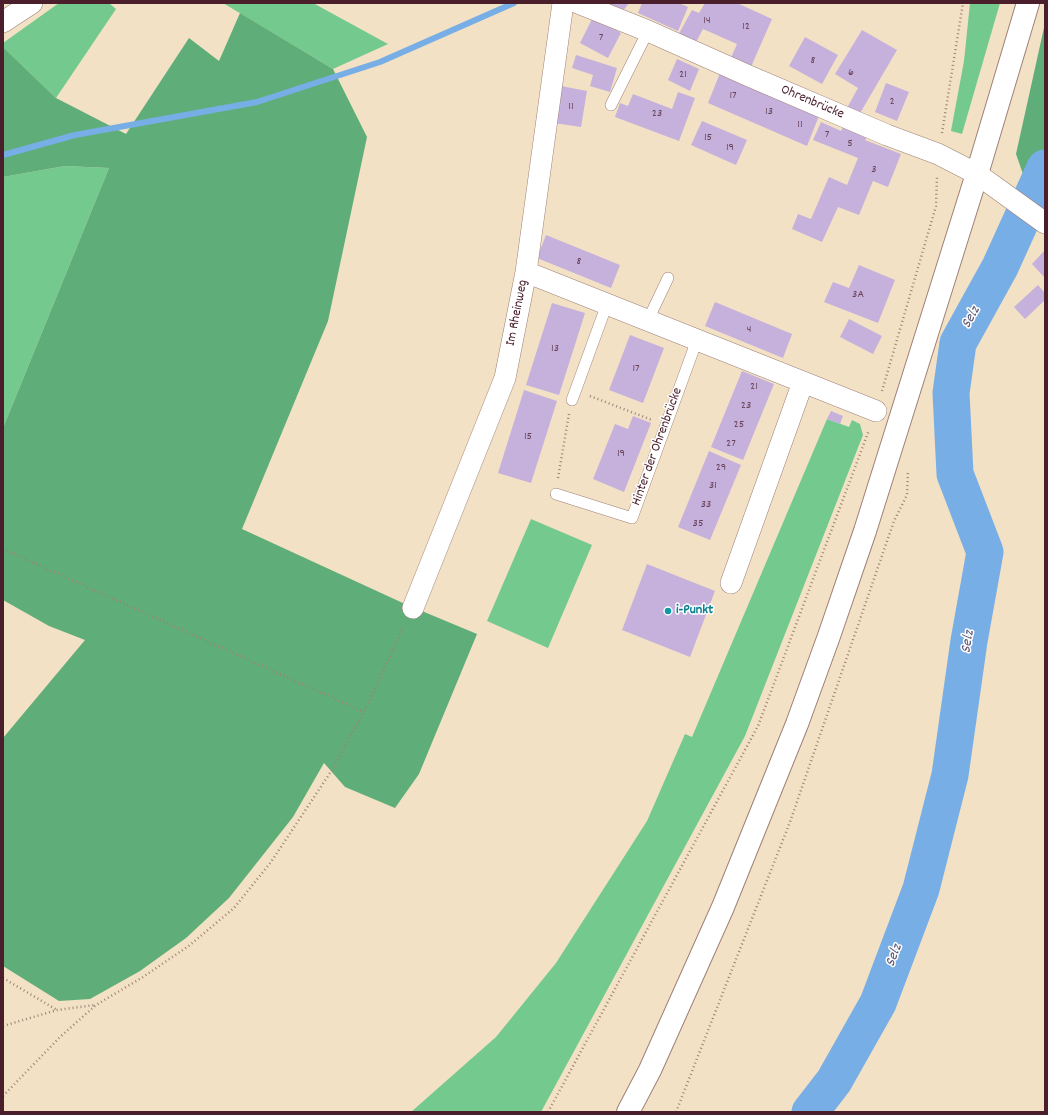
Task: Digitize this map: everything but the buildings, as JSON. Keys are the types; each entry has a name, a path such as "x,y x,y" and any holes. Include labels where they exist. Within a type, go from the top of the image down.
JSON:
{"main road":[{"path":"628,1112 653,1062 720,914 797,724 865,531 977,174 1028,3"}],"street":[{"path":"3,22 32,3"},
{"name":"Im Rheinweg","path":"413,608 505,378 526,272 564,3"},
{"name":"Ohrenbrücke","path":"578,3 648,31 887,135 938,154 977,174 1045,223"},
{"path":"526,272 876,411"},
{"path":"731,583 803,382"}],"lane":[{"path":"611,105 648,31"},
{"path":"648,320 668,278"},
{"path":"574,396 608,304"},
{"name":"Hinter der Ohrenbrücke","path":"556,494 632,518 697,340"}],"path":[{"path":"548,1112 758,726 876,411 936,206 938,154 963,3"},
{"path":"556,494 574,396 666,425"},
{"path":"676,1112 790,822 894,521 907,495"},
{"path":"3,549 364,712"},
{"path":"3,1096 60,1037 96,1005 143,977 190,945 234,908 271,862 330,773 364,712 413,608"},
{"path":"3,978 57,1010"},
{"path":"3,1026 57,1010 96,1005"}],"green space":[{"path":"59,3 109,3 116,9 56,98 3,47 3,43"},
{"path":"223,3 313,3 388,44 333,69"},
{"path":"970,3 1000,3 962,134 951,131 964,61"},
{"path":"240,13 333,69 367,137 328,321 242,529 405,604 477,634 419,774 395,808 345,787 324,763 293,817 229,898 186,938 140,971 90,999 59,1001 3,966 3,738 85,640 49,626 3,600 3,428 109,168 65,166 3,177 3,47 56,98 126,134 189,38 219,61"},
{"path":"1045,23 1045,187 1023,174 1016,154"},
{"path":"65,166 109,168 3,428 3,177"},
{"path":"827,419 849,427 852,420 860,424 863,435 745,736 541,1112 411,1112 496,1037 556,963 647,821 685,734 692,737"},
{"path":"531,519 592,545 548,648 487,621"}],"waterway":[{"path":"3,155 75,135 257,102 380,62 514,3"},
{"name":"Selz","path":"810,1112 834,1081 878,1003 921,889 950,775 969,641 985,552 955,474 951,393 958,343 1000,267 1045,168"}],"place":[{"name":"i-Punkt","path":"668,611"}]}
